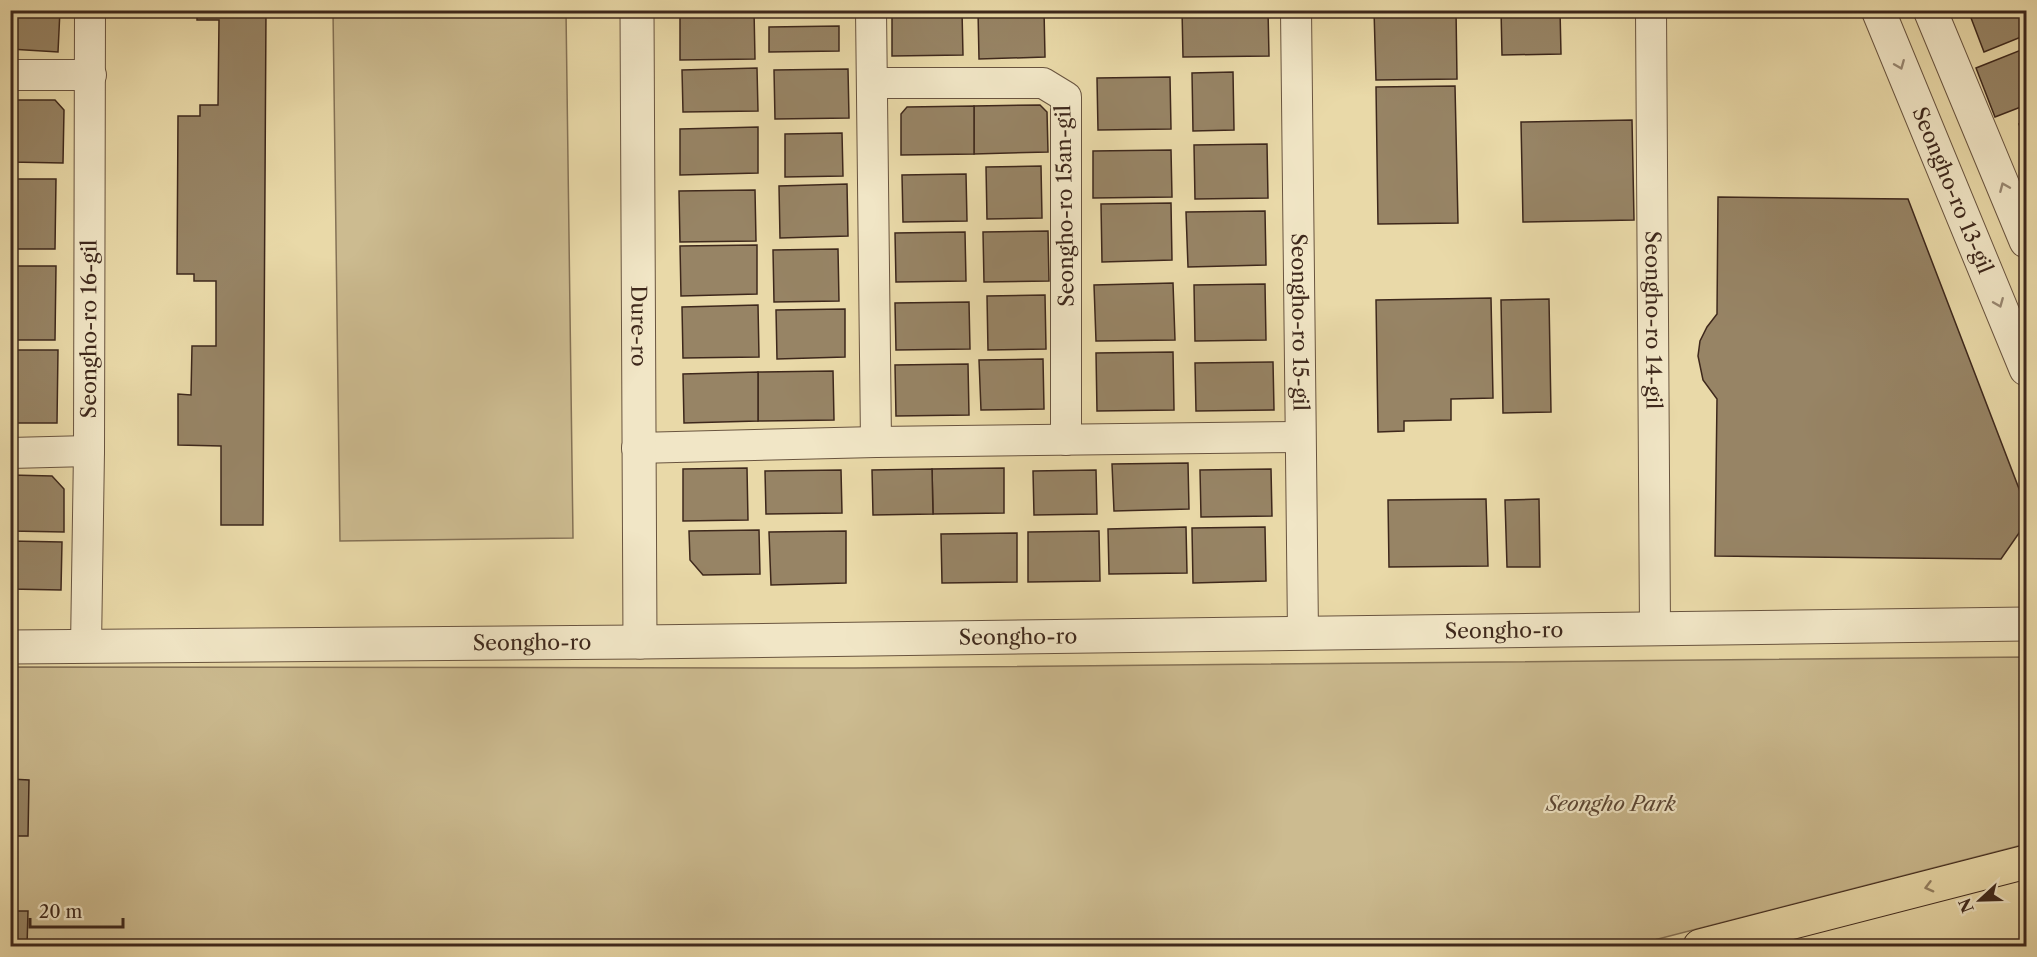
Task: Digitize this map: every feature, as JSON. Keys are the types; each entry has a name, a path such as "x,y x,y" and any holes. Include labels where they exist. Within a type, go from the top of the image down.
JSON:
{"highway":[{"path":"1700,946 2026,862"}],"street":[{"name":"Seongho-ro 16-gil","path":"86,647 90,10"},
{"name":"Dure-ro","path":"637,10 637,448 640,642"},
{"path":"871,10 876,442"},
{"name":"Seongho-ro 15-gil","path":"1296,10 1303,633"},
{"name":"Seongho-ro 14-gil","path":"1651,10 1655,629"},
{"name":"Seongho-ro 13-gil","path":"1878,10 2026,369"},
{"path":"1930,10 2026,241"},
{"path":"10,75 91,75"},
{"name":"Seongho-ro 15an-gil","path":"873,83 1043,82 1066,97 1066,440"},
{"path":"637,448 876,442 1300,437"},
{"path":"10,453 89,451"},
{"name":"Seongho-ro","path":"10,647 640,642 2026,624"}],"green space":[{"path":"333,11 566,11 573,538 340,541"},
{"name":"Seongho Park","path":"2026,657 2026,844 1631,946 11,946 11,667 854,668"}],"building":[{"path":"10,10 60,10 58,52 10,49"},
{"path":"197,10 266,10 263,525 221,525 221,446 178,445 178,394 191,395 192,346 216,346 216,281 194,281 194,274 177,274 178,116 200,116 200,105 218,105 219,20 197,20"},
{"path":"680,10 754,10 755,59 680,60"},
{"path":"1044,10 1045,57 979,59 978,11"},
{"path":"1182,10 1268,10 1269,56 1183,57"},
{"path":"1374,10 1456,10 1457,79 1376,80"},
{"path":"1501,10 1560,10 1561,54 1502,55"},
{"path":"1968,10 2026,10 2026,35 1984,52"},
{"path":"962,11 963,55 892,56 892,12"},
{"path":"839,26 839,51 769,52 769,27"},
{"path":"2026,48 2026,105 1995,117 1976,68"},
{"path":"757,68 758,111 683,112 682,70"},
{"path":"848,69 849,118 775,119 774,70"},
{"path":"1233,72 1234,130 1193,131 1192,73"},
{"path":"1170,77 1171,129 1098,130 1097,78"},
{"path":"1455,86 1458,223 1378,224 1376,87"},
{"path":"10,100 55,100 64,110 63,163 10,162"},
{"path":"1040,105 1047,112 1048,152 974,154 974,106"},
{"path":"974,106 974,154 901,155 901,114 907,107"},
{"path":"1632,120 1634,220 1523,222 1521,122"},
{"path":"2026,121 2026,144 2019,124"},
{"path":"758,127 758,173 680,175 680,129"},
{"path":"842,133 843,176 785,177 785,134"},
{"path":"1267,144 1268,198 1195,199 1194,145"},
{"path":"1171,150 1172,197 1093,198 1093,151"},
{"path":"1041,166 1042,218 987,219 986,167"},
{"path":"966,174 967,221 903,222 902,175"},
{"path":"10,179 56,179 55,249 10,249"},
{"path":"847,184 848,236 780,238 779,186"},
{"path":"755,190 756,241 680,242 679,191"},
{"path":"1718,197 1908,199 2026,507 2026,523 2001,559 1715,556 1717,399 1703,380 1698,356 1700,341 1717,314"},
{"path":"1171,203 1172,260 1102,262 1101,204"},
{"path":"1265,211 1266,265 1188,267 1186,212"},
{"path":"1048,231 1049,281 984,282 983,232"},
{"path":"965,232 966,281 896,282 895,233"},
{"path":"757,245 757,294 681,296 680,246"},
{"path":"838,249 839,301 774,302 773,250"},
{"path":"11,266 56,266 55,340 11,340"},
{"path":"1173,283 1175,340 1096,341 1094,285"},
{"path":"1265,284 1266,340 1195,341 1194,285"},
{"path":"1045,295 1046,349 988,350 987,296"},
{"path":"1491,298 1493,398 1451,399 1451,420 1404,421 1404,431 1378,432 1376,300"},
{"path":"1549,299 1551,412 1503,413 1501,300"},
{"path":"969,302 970,349 896,350 895,303"},
{"path":"758,305 759,357 683,358 682,307"},
{"path":"845,309 845,357 777,359 776,310"},
{"path":"10,350 58,350 57,423 10,423"},
{"path":"1173,352 1174,410 1097,411 1096,353"},
{"path":"1043,359 1044,409 981,410 979,360"},
{"path":"1273,362 1274,410 1196,411 1195,363"},
{"path":"968,364 969,415 896,416 895,365"},
{"path":"833,371 834,420 758,421 758,372"},
{"path":"758,372 758,421 684,423 683,374"},
{"path":"1188,463 1189,509 1114,511 1112,464"},
{"path":"747,468 748,520 683,521 683,469"},
{"path":"1004,468 1004,513 933,514 932,469"},
{"path":"932,469 933,514 873,515 872,470"},
{"path":"1271,469 1272,516 1201,517 1200,470"},
{"path":"841,470 842,513 766,514 765,471"},
{"path":"1096,470 1097,514 1034,515 1033,471"},
{"path":"10,475 52,476 64,489 64,532 10,531"},
{"path":"1486,499 1488,566 1389,567 1388,500"},
{"path":"1539,499 1540,567 1507,567 1505,500"},
{"path":"1186,527 1187,573 1109,574 1108,529"},
{"path":"1265,527 1266,581 1193,583 1192,528"},
{"path":"759,530 760,574 703,575 690,560 689,531"},
{"path":"846,531 846,583 771,585 769,532"},
{"path":"1099,531 1100,581 1028,582 1028,532"},
{"path":"1017,533 1017,582 942,583 941,534"},
{"path":"10,541 62,542 61,590 10,589"},
{"path":"10,779 29,780 28,836 10,836"},
{"path":"10,911 28,911 27,946 10,946"}]}
